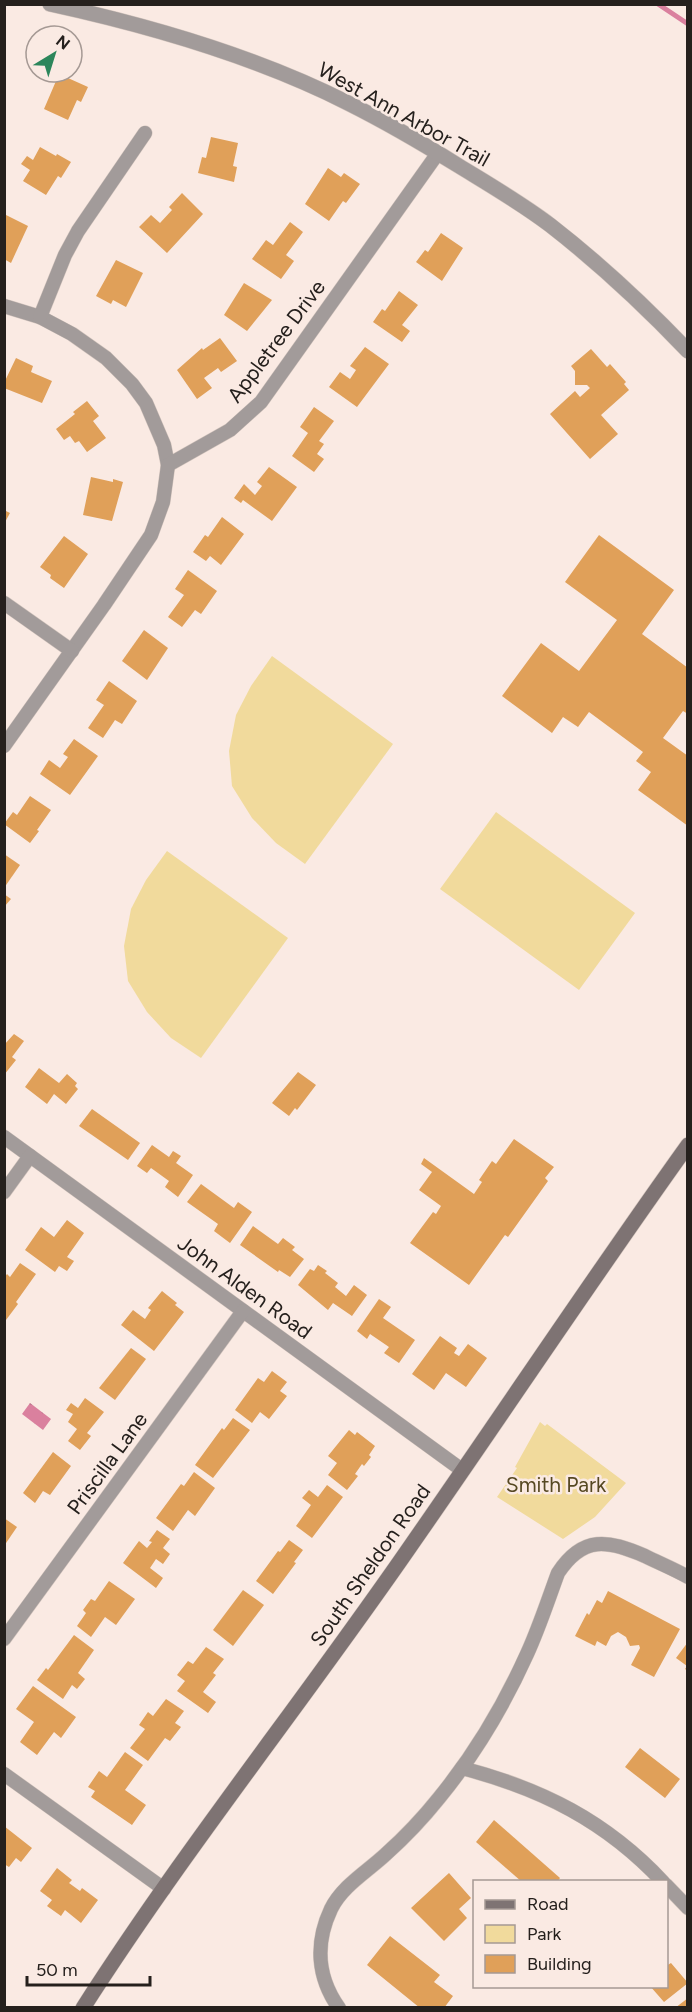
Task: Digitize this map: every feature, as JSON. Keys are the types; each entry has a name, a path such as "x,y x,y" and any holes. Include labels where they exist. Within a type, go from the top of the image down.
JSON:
{"main road":[{"name":"South Sheldon Road","path":"83,2007 164,1889 407,1551 597,1272 687,1145"}],"street":[{"name":"West Ann Arbor Trail","path":"50,4 109,17 252,62 347,102 438,153 515,200 549,224 606,271 660,321 687,351"},
{"path":"40,317 65,255 78,231 145,133"},
{"name":"Appletree Drive","path":"168,465 230,430 261,402 438,153"},
{"path":"4,306 40,317 84,342 106,358 132,384 146,403 164,445 168,465 162,502 151,535 4,746"},
{"path":"4,603 72,651"},
{"name":"John Alden Road","path":"4,1137 462,1470"},
{"path":"4,1192 30,1156"},
{"name":"Priscilla Lane","path":"4,1639 243,1311"},
{"path":"332,2004 323,1976 320,1952 322,1932 332,1906 343,1892 387,1854 419,1821 462,1768 507,1695 527,1653 558,1573 566,1562 584,1549 602,1544 621,1546 687,1577"},
{"path":"462,1768 516,1784 565,1806 627,1846 662,1880"},
{"path":"4,1774 164,1889"},
{"path":"668,1887 687,1908"}],"green space":[{"path":"272,656 393,744 305,864 276,843 252,818 232,786 229,751 236,715 251,686"},
{"path":"496,812 635,913 579,990 440,889"},
{"path":"167,851 288,938 201,1058 171,1038 147,1012 128,981 124,946 131,909 146,880"},
{"name":"Smith Park","path":"540,1422 545,1426 547,1424 626,1483 595,1517 563,1539 497,1497 517,1468 515,1467"}],"water":[{"path":"30,1403 51,1419 43,1430 22,1414"}],"building":[{"path":"55,84 81,84 88,87 81,102 77,100 68,120 44,109"},
{"path":"211,137 238,143 233,166 237,167 234,182 198,173 202,157 206,158"},
{"path":"40,147 71,162 61,178 58,176 46,195 23,181 30,170 21,164 27,156 33,160"},
{"path":"328,168 341,177 344,173 360,184 346,203 343,201 329,221 305,204"},
{"path":"182,193 203,214 167,253 139,227 151,215 160,223 172,210 169,207"},
{"path":"4,214 28,226 11,263 4,259"},
{"path":"290,222 303,232 286,255 294,261 281,279 252,259 266,240 273,245"},
{"path":"441,233 463,248 442,281 416,262 425,250 428,252"},
{"path":"116,260 143,273 126,307 113,300 111,304 96,296"},
{"path":"244,283 272,300 247,331 224,315"},
{"path":"399,291 418,305 402,325 410,331 402,342 373,322 382,309 385,311"},
{"path":"220,338 237,361 221,372 218,368 204,378 212,388 197,399 177,370 202,348 203,350"},
{"path":"365,347 389,364 357,407 329,387 340,372 350,379 356,370 350,366"},
{"path":"591,349 607,367 610,364 626,382 624,384 629,390 601,415 618,434 590,459 550,414 575,391 580,397 590,388 587,385 575,385 575,371 571,366"},
{"path":"16,358 33,366 31,372 52,381 42,403 4,388 4,383"},
{"path":"87,401 99,416 93,421 106,438 87,452 79,441 75,443 70,436 64,440 56,429"},
{"path":"314,407 334,421 319,441 324,444 317,454 324,459 314,472 292,456 308,433 300,427"},
{"path":"269,467 297,487 272,521 243,500 241,503 234,498 244,484 255,495 262,486 257,482"},
{"path":"91,477 123,482 112,521 83,515"},
{"path":"4,510 10,513 4,524"},
{"path":"222,517 244,534 221,565 210,556 206,561 193,552 205,535 208,537"},
{"path":"599,535 674,590 642,634 688,668 688,714 683,711 663,738 688,756 688,826 638,790 651,772 636,761 643,752 589,712 578,727 563,717 552,733 502,696 541,643 579,671 617,620 565,582"},
{"path":"64,536 88,554 64,588 40,567"},
{"path":"188,570 217,591 201,614 195,610 182,627 168,617 184,595 175,589"},
{"path":"144,630 168,648 147,680 122,661"},
{"path":"109,681 137,701 122,724 115,720 103,738 88,728 104,705 96,700"},
{"path":"74,739 98,756 70,795 40,774 49,760 60,768 68,757 63,754"},
{"path":"30,796 51,810 30,843 4,824 13,812 17,815"},
{"path":"4,854 20,865 4,888"},
{"path":"4,894 11,899 4,907"},
{"path":"14,1034 24,1041 12,1057 16,1060 4,1075 4,1045"},
{"path":"39,1068 59,1083 67,1074 77,1083 75,1086 78,1089 66,1104 54,1094 47,1104 25,1087"},
{"path":"298,1072 316,1085 297,1110 295,1108 289,1116 272,1103"},
{"path":"92,1109 140,1143 128,1160 79,1126"},
{"path":"514,1139 554,1167 545,1178 548,1181 508,1237 505,1235 469,1285 410,1243 433,1212 436,1214 441,1206 419,1190 432,1172 421,1164 424,1158 474,1194 482,1182 479,1180 492,1161 496,1164"},
{"path":"152,1145 169,1157 173,1151 181,1156 176,1163 193,1175 178,1197 165,1187 169,1181 151,1168 147,1173 137,1166"},
{"path":"201,1184 234,1208 238,1202 252,1212 230,1243 214,1231 218,1224 187,1202"},
{"path":"67,1220 84,1233 67,1257 74,1261 67,1271 59,1266 55,1272 25,1250 41,1227 54,1237"},
{"path":"253,1226 278,1244 283,1238 295,1247 292,1250 304,1259 290,1277 279,1270 278,1272 240,1245"},
{"path":"20,1263 36,1274 6,1320 4,1278 7,1274 10,1277"},
{"path":"318,1265 338,1283 335,1287 346,1296 354,1285 367,1295 352,1316 333,1303 328,1310 298,1285 310,1269 314,1271"},
{"path":"162,1291 184,1312 154,1351 121,1325 133,1310 145,1319 151,1310 148,1308"},
{"path":"379,1299 391,1307 383,1318 415,1340 399,1363 384,1353 389,1347 370,1334 367,1339 357,1331"},
{"path":"440,1336 457,1348 454,1353 459,1356 468,1344 487,1358 466,1387 446,1373 434,1390 412,1374"},
{"path":"131,1348 146,1359 115,1400 99,1388"},
{"path":"272,1371 287,1382 280,1391 287,1396 269,1419 260,1412 252,1423 235,1410 258,1378 264,1382"},
{"path":"85,1398 104,1412 87,1433 91,1436 80,1450 68,1441 77,1429 68,1422 73,1414 66,1410 71,1403 78,1408"},
{"path":"233,1418 250,1430 213,1478 195,1465 222,1428 224,1430"},
{"path":"349,1430 355,1435 357,1432 375,1446 369,1455 371,1457 364,1466 362,1464 355,1474 358,1476 347,1490 328,1475 337,1463 328,1456"},
{"path":"53,1452 71,1466 50,1495 43,1491 35,1503 23,1493"},
{"path":"194,1472 215,1488 195,1516 188,1510 173,1531 156,1518 181,1484 184,1486"},
{"path":"327,1485 343,1497 312,1538 296,1526 311,1505 302,1498 309,1490 318,1497"},
{"path":"4,1518 17,1527 4,1546"},
{"path":"157,1530 170,1539 163,1548 170,1554 163,1564 156,1559 150,1568 163,1578 156,1588 123,1563 139,1541 147,1548"},
{"path":"289,1540 303,1550 273,1594 256,1581"},
{"path":"109,1581 135,1599 116,1625 105,1617 91,1637 77,1626 86,1613 83,1610 91,1599 95,1601"},
{"path":"243,1590 264,1605 233,1646 213,1630"},
{"path":"608,1591 680,1629 654,1677 631,1665 640,1648 639,1645 630,1646 626,1637 618,1632 611,1636 606,1646 597,1641 595,1646 575,1636 587,1613 589,1615 597,1600 602,1603"},
{"path":"74,1635 94,1650 78,1673 85,1679 77,1689 72,1685 63,1699 37,1680 46,1668 48,1670"},
{"path":"688,1642 688,1671 685,1669 687,1666 676,1658"},
{"path":"206,1647 224,1659 213,1673 216,1675 203,1692 216,1702 208,1713 177,1691 185,1681 177,1675 188,1661 193,1664"},
{"path":"33,1686 76,1717 61,1738 54,1732 37,1755 20,1742 34,1722 16,1709"},
{"path":"166,1699 184,1711 175,1723 181,1727 170,1741 165,1738 148,1761 130,1748 145,1729 139,1725 148,1712 153,1716"},
{"path":"640,1748 680,1779 665,1798 625,1767"},
{"path":"125,1752 143,1765 125,1790 146,1805 132,1825 91,1797 95,1791 88,1787 99,1771 107,1777"},
{"path":"494,1820 560,1878 558,1880 520,1880 476,1842"},
{"path":"4,1826 32,1848 21,1862 16,1858 9,1867 4,1864"},
{"path":"57,1868 72,1880 69,1883 80,1891 82,1888 98,1900 81,1923 65,1910 61,1916 47,1906 52,1900 40,1891"},
{"path":"449,1873 471,1898 459,1909 467,1918 444,1941 411,1908"},
{"path":"390,1936 440,1975 434,1982 453,1996 444,2008 420,2008 367,1965"},
{"path":"671,1963 688,1983 664,2002 652,1988 668,1988 668,1965"},
{"path":"688,1998 688,2008 675,2008"}],"waterway":[{"path":"658,4 688,24"}]}
